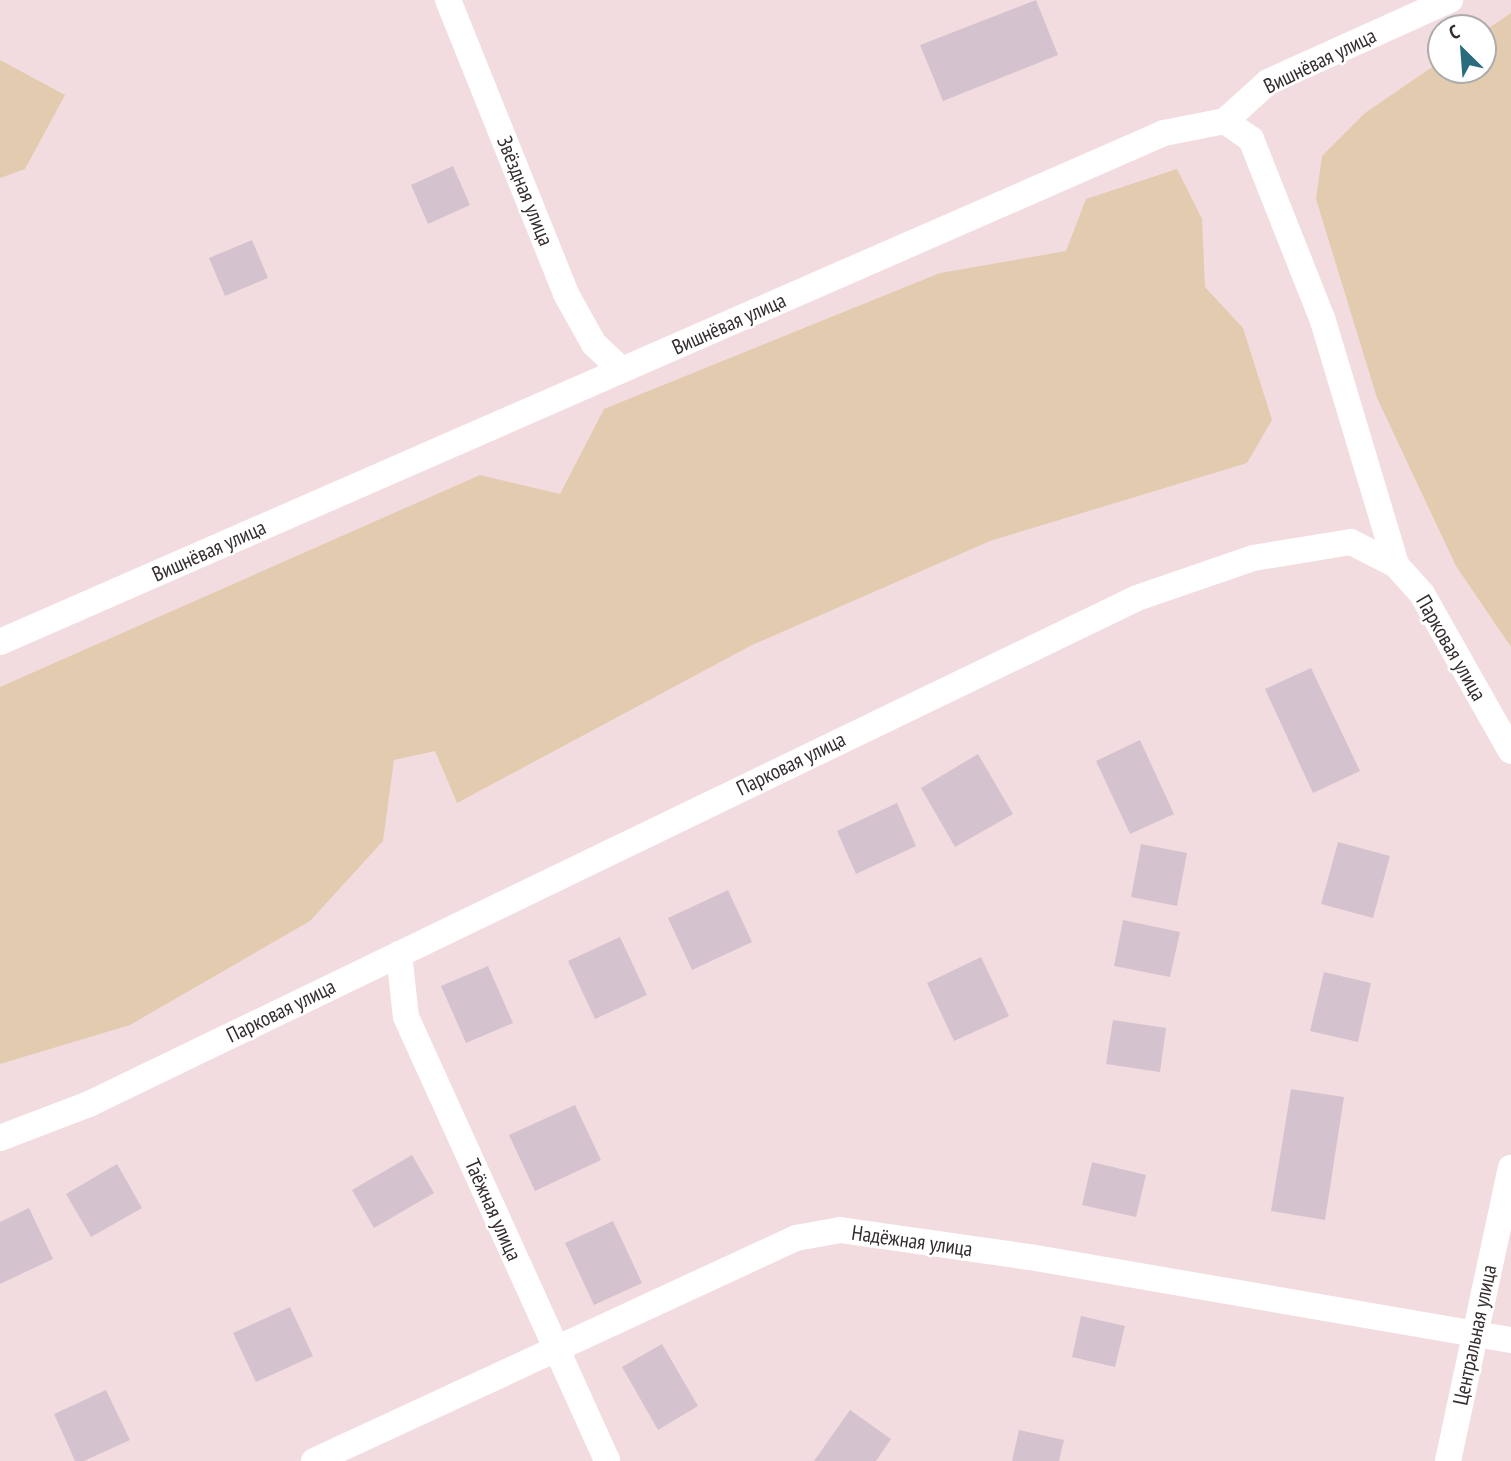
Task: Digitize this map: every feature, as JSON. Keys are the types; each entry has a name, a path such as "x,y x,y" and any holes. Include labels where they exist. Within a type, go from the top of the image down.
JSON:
{"street":[{"name":"Звёздная улица","path":"448,0 566,295 594,344 622,370"},
{"name":"Вишнёвая улица","path":"0,642 1164,132 1225,121 1268,82 1450,0"},
{"path":"1225,121 1251,139 1323,321 1396,565"},
{"name":"Парковая улица","path":"0,1138 89,1104 1138,598 1253,558 1351,542 1396,565 1422,594 1511,751"},
{"name":"Таёжная улица","path":"399,954 406,1017 607,1461"},
{"name":"Центральная улица","path":"1448,1461 1511,1168"},
{"name":"Надёжная улица","path":"314,1461 796,1238 840,1230 1030,1257 1511,1340"}],"shaded area":[{"path":"1511,13 1511,647 1456,566 1377,398 1316,199 1322,156 1365,113 1427,71 1427,84 1497,84 1497,22"},
{"path":"0,60 65,95 25,169 0,178"},
{"path":"1177,169 1202,219 1205,287 1243,328 1272,420 1247,463 990,541 752,645 457,803 435,751 394,760 383,841 310,921 130,1025 0,1064 0,687 480,475 560,494 604,409 940,273 1066,251 1086,199"}],"building":[{"path":"1036,0 1058,55 943,101 920,45"},
{"path":"453,166 470,205 428,224 411,185"},
{"path":"252,240 268,278 225,296 209,258"},
{"path":"1311,668 1360,771 1313,793 1265,689"},
{"path":"1140,740 1174,814 1130,834 1096,761"},
{"path":"978,754 1013,814 955,847 921,788"},
{"path":"897,803 916,846 856,874 837,831"},
{"path":"1338,842 1390,856 1373,918 1321,904"},
{"path":"1141,844 1187,853 1177,906 1131,897"},
{"path":"728,890 752,942 692,970 668,918"},
{"path":"1123,920 1180,932 1170,977 1114,966"},
{"path":"620,937 647,995 595,1019 568,961"},
{"path":"981,957 1009,1016 954,1041 927,983"},
{"path":"488,966 513,1023 466,1043 441,986"},
{"path":"1324,972 1371,983 1358,1042 1310,1031"},
{"path":"1113,1020 1166,1028 1160,1072 1106,1064"},
{"path":"1291,1089 1344,1097 1325,1220 1271,1211"},
{"path":"575,1105 601,1160 535,1191 509,1135"},
{"path":"412,1155 434,1193 374,1228 352,1190"},
{"path":"1092,1162 1146,1175 1136,1217 1082,1205"},
{"path":"117,1164 142,1208 91,1237 66,1194"},
{"path":"29,1208 53,1259 0,1284 0,1222"},
{"path":"613,1221 642,1283 594,1305 565,1243"},
{"path":"290,1307 313,1356 256,1382 233,1333"},
{"path":"1081,1316 1125,1326 1115,1367 1072,1357"},
{"path":"662,1344 698,1406 658,1430 622,1367"},
{"path":"106,1390 130,1440 84,1461 75,1461 54,1414"},
{"path":"850,1410 891,1439 876,1461 814,1461"},
{"path":"1019,1430 1064,1440 1059,1461 1012,1461"}]}
